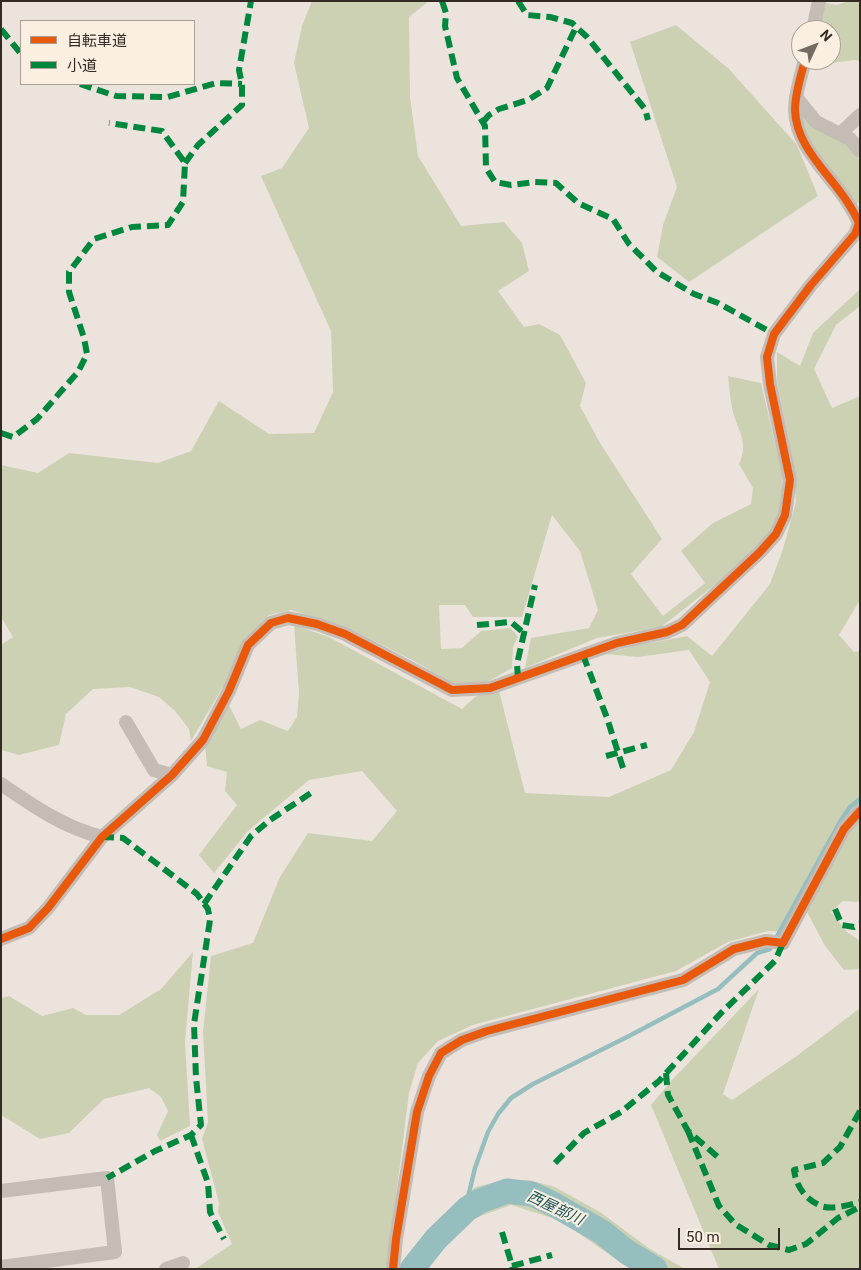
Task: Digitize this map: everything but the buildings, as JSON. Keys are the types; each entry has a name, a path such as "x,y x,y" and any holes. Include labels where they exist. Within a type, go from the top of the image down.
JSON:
{"street":[{"path":"815,20 819,1"},
{"path":"1,939 29,928 48,908 102,836 172,775 203,740 229,691 248,645 271,624 288,618 317,624 345,634 452,690 490,688 617,642 667,632 682,625 760,552 776,534 785,515 790,480 770,384 767,356 774,334 811,285 855,234 859,223 848,202 824,174 799,132 795,111 796,97 803,70"},
{"path":"796,97 816,122 850,139 860,151"},
{"path":"840,134 860,115"},
{"path":"126,722 154,770 172,775"},
{"path":"1,784 45,813 84,832 102,836"},
{"path":"393,1269 417,1112 429,1076 441,1053 462,1040 487,1030 683,980 734,949 766,941 783,943 844,829 860,811"},
{"path":"1,1191 107,1178 115,1252 1,1267"},
{"path":"166,1269 183,1263"}],"green space":[{"path":"312,1 429,1 409,17 410,97 418,156 461,226 504,222 522,243 529,271 498,291 524,327 539,324 560,335 586,383 580,406 600,443 662,539 631,574 663,616 705,583 681,551 713,523 751,504 753,488 739,464 742,456 743,442 732,408 728,376 761,383 783,477 780,511 770,534 725,577 661,627 597,638 525,668 531,638 589,628 598,610 580,551 552,515 522,617 473,617 465,605 439,605 441,649 462,648 481,631 510,628 518,636 513,647 512,668 487,682 452,683 416,662 350,629 291,610 269,615 247,640 231,673 191,741 189,729 175,711 159,697 130,687 93,689 66,714 59,745 19,755 1,750 1,645 13,637 1,617 1,465 38,473 69,453 158,463 191,451 219,401 269,434 314,433 333,392 331,331 261,176 282,168 309,128 294,63 302,26"},
{"path":"849,1 860,1 860,61 841,62 841,20 822,20 825,3 837,5"},
{"path":"676,25 729,69 797,145 818,196 689,282 657,257 663,225 677,187 630,42"},
{"path":"799,107 845,143 860,161 860,202 854,205 804,133"},
{"path":"860,289 860,306 836,325 814,369 832,408 860,396 860,600 839,635 854,652 860,651 860,806 783,932 768,931 728,942 676,971 473,1025 438,1041 418,1063 409,1093 387,1269 195,1269 232,1244 218,1212 219,1203 202,1139 208,1123 203,1032 211,956 253,943 280,877 308,833 372,841 397,811 362,771 309,780 248,831 214,873 199,855 237,805 225,791 227,772 207,766 205,744 229,705 241,729 260,720 288,731 297,717 299,693 294,625 329,637 462,709 476,696 499,691 525,793 609,797 671,770 694,732 710,682 689,650 638,657 605,654 634,646 687,636 712,656 770,584 783,549 796,502 793,461 777,382 777,352 800,366 813,333"},
{"path":"860,820 860,902 843,901 831,912 847,932 860,941 860,969 844,970 825,946 807,912 845,838"},
{"path":"193,952 185,1042 190,1126 160,1141 157,1135 168,1111 161,1097 149,1088 104,1099 69,1133 40,1139 1,1115 1,998 9,996 42,1016 73,1008 86,1015 119,1015 161,989"},
{"path":"759,989 723,1094 732,1100 798,1055 860,1008 860,1269 719,1269 651,1105 672,1080"},
{"path":"529,1180 555,1187 600,1212 650,1249 685,1269 630,1269 561,1221 511,1205 467,1221 458,1200 476,1187 495,1182"}],"waterway":[{"path":"467,1209 475,1168 488,1132 498,1114 511,1098 533,1084 718,989 757,953 770,949 841,820 850,807 860,799"},
{"name":"西屋部川","path":"412,1269 436,1239 467,1209 480,1201 507,1191 532,1194 553,1204 602,1232 627,1252 655,1269"}],"marked path":[{"path":"185,163 198,145 242,105 242,84 239,70 251,1"},
{"path":"442,1 446,13 445,26 457,78 485,126 486,168 495,182 511,185 535,182 556,183 578,203 613,219 629,244 657,272 694,294 718,303 774,334"},
{"path":"518,1 527,15 550,17 572,23 587,37 645,109 648,120"},
{"path":"483,122 489,115 499,109 528,100 547,88 576,27"},
{"path":"1,29 20,53"},
{"path":"83,85 116,96 168,97 216,83 242,84"},
{"path":"1,433 13,437 37,419 78,372 87,354 84,338 69,292 69,272 94,239 132,227 168,225 183,202 185,163 162,131 109,123"},
{"path":"518,678 517,664 535,585"},
{"path":"477,625 511,622 524,633"},
{"path":"583,655 607,718 623,768"},
{"path":"606,756 647,745"},
{"path":"204,904 251,836 270,820 314,791"},
{"path":"102,837 123,838 197,894 208,909 210,920 194,1024 196,1078 201,1125 191,1135 155,1151 107,1178"},
{"path":"835,909 842,925 854,927 860,924"},
{"path":"555,1163 584,1133 621,1112 659,1081 721,1013 775,961 783,943"},
{"path":"666,1073 668,1095 688,1131 719,1158"},
{"path":"860,1111 840,1147 823,1163 794,1170 799,1187 810,1200 821,1206 846,1206 860,1202"},
{"path":"688,1131 719,1206 735,1224 769,1245 789,1250 806,1244 838,1218 860,1207"},
{"path":"191,1135 208,1183 210,1212 224,1239"},
{"path":"502,1232 513,1269"},
{"path":"512,1266 552,1255"}],"cycle path":[{"path":"1,939 29,928 48,908 102,837 172,775 203,740 229,691 248,645 271,623 288,618 317,624 345,634 452,690 490,688 617,643 667,632 682,625 760,552 776,534 785,515 790,480 770,384 767,357 774,334 811,285 855,234 859,223 848,203 807,148 801,136 795,110 802,70"},
{"path":"393,1269 396,1239 417,1112 429,1076 441,1053 462,1040 487,1031 683,980 734,949 766,941 783,943 844,829 860,811"}]}
